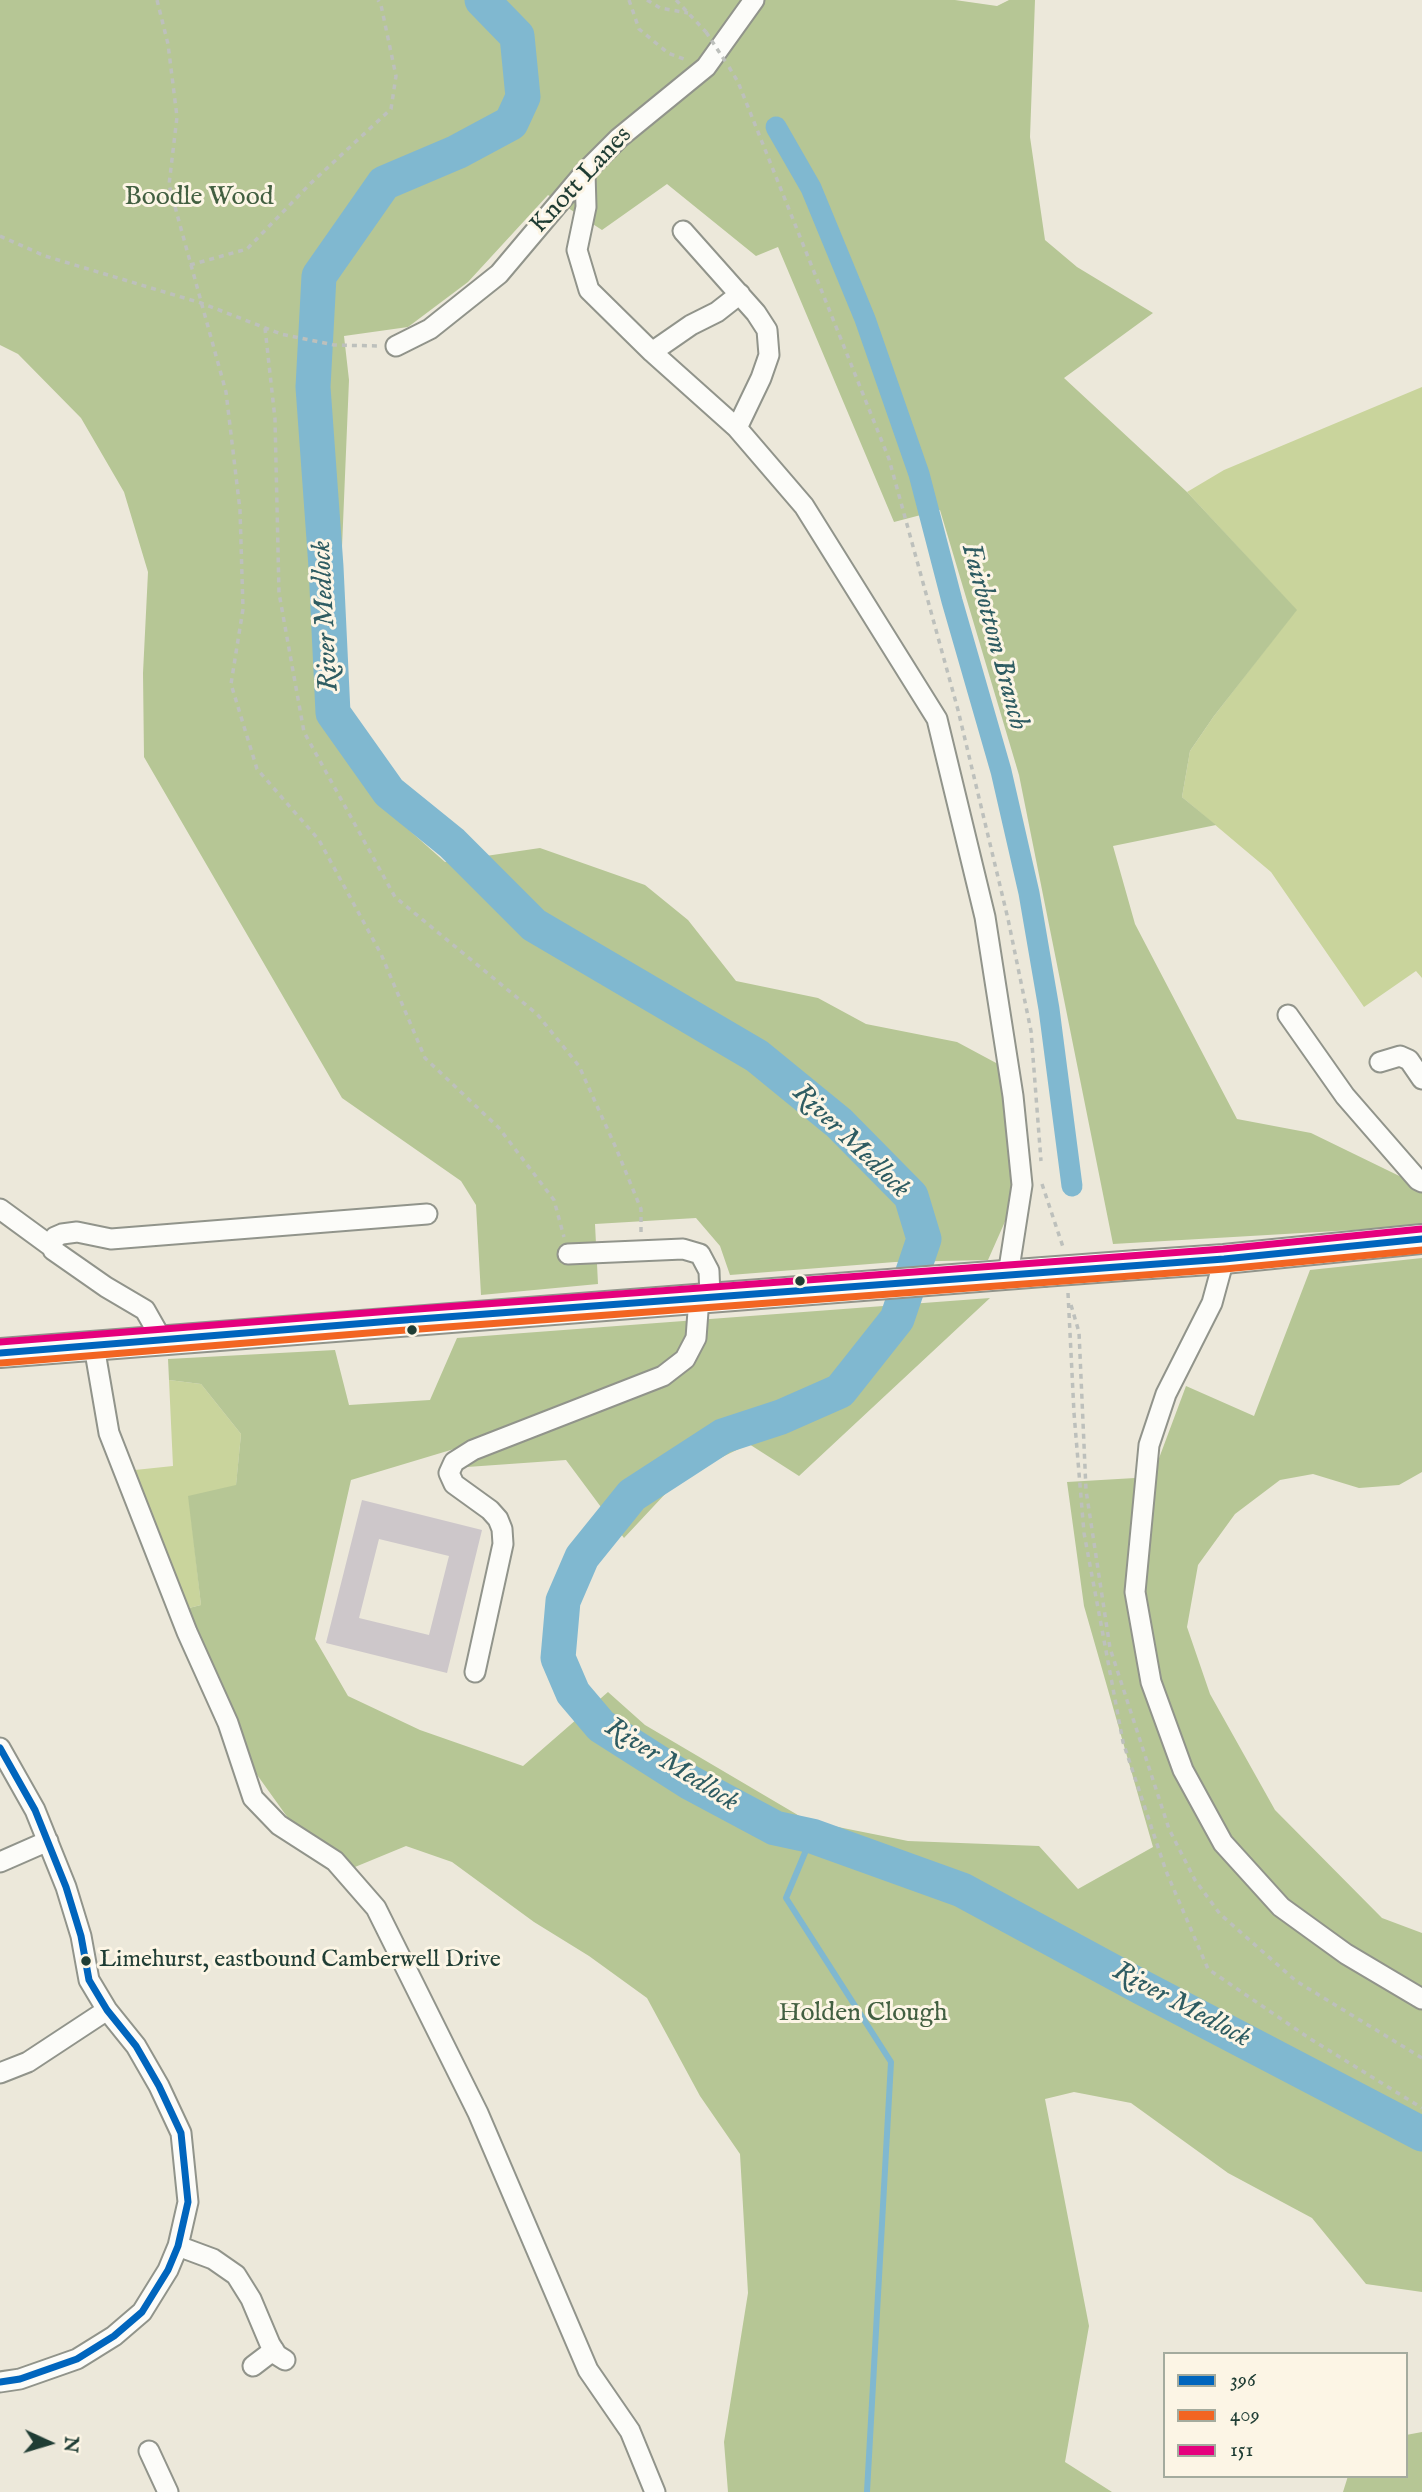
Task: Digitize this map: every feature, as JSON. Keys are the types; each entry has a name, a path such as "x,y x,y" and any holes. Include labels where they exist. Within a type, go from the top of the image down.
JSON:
{"highway":[{"path":"0,1353 1224,1259 1422,1239"}],"street":[{"name":"Knott Lanes","path":"396,346 430,329 499,274 585,172 619,138 705,67 754,0"},
{"path":"585,172 586,207 577,250 589,290 652,352 737,428 804,506 937,719 985,917 1013,1096 1022,1185 995,1276"},
{"path":"683,231 740,294 767,330 769,355 761,379 737,428"},
{"path":"652,352 691,326 717,313 740,294"},
{"path":"1288,1015 1345,1097 1422,1182"},
{"path":"1380,1062 1400,1056 1409,1060 1422,1079"},
{"path":"0,1209 52,1247 60,1256 145,1310 162,1340"},
{"path":"52,1247 57,1236 77,1232 111,1239 427,1214"},
{"path":"475,1672 503,1544 502,1529 490,1510 454,1484 449,1473 454,1462 473,1450 663,1376 685,1359 696,1338 705,1298 709,1271 700,1254 683,1249 568,1254"},
{"path":"1224,1259 1212,1303 1166,1394 1149,1445 1135,1592 1151,1682 1183,1770 1223,1843 1281,1907 1346,1954 1422,1998"},
{"path":"94,1346 109,1433 187,1632 228,1723 253,1798 279,1825 335,1861 376,1908 478,2113 588,2370 630,2431 655,2492"},
{"path":"0,1748 35,1810 66,1887 81,1936 89,1980 107,2010 136,2046 181,2133 188,2202 178,2246 168,2270 142,2312 114,2336 78,2359 20,2379 0,2382"},
{"path":"0,1862 48,1841"},
{"path":"0,2073 28,2062 107,2010"},
{"path":"178,2246 213,2259 236,2275 251,2298 279,2355 253,2366"},
{"path":"149,2451 168,2492"}],"path":[{"path":"157,0 168,44 177,117 169,185 226,392 240,510 243,609 231,684 257,769 319,840 381,954 425,1058 499,1128 554,1200 568,1254"},
{"path":"190,265 247,249 311,183 391,109 396,76 381,5 377,0"},
{"path":"629,0 639,29 668,53 705,67"},
{"path":"647,0 660,8 688,13"},
{"path":"676,0 706,32 738,82 890,459 958,710 1008,919 1031,1031 1041,1166"},
{"path":"0,236 45,256 201,303 281,334 334,345 396,346"},
{"path":"265,328 275,419 279,593 304,732 395,897 537,1014 579,1066 641,1209 641,1251"}],"green space":[{"name":"Boodle Wood","path":"0,0 955,0 997,6 1009,0 1035,0 1030,137 1045,240 1077,267 1153,313 1064,378 1187,492 1297,610 1190,751 1182,797 1216,825 1113,846 1135,924 1237,1119 1311,1133 1422,1187 1422,1226 1113,1244 1019,775 940,510 894,522 778,247 756,256 667,184 602,230 548,195 468,282 408,327 344,336 349,380 340,595 313,600 323,727 382,806 445,862 540,848 645,885 688,920 736,981 818,998 866,1024 957,1042 998,1064 1012,1159 1011,1208 988,1260 895,1262 730,1275 720,1246 696,1218 595,1224 598,1284 481,1295 476,1205 461,1181 342,1098 144,757 143,673 148,572 124,492 81,418 18,354 0,345"},
{"path":"1422,387 1422,978 1416,971 1364,1007 1271,872 1182,797 1190,751 1296,610 1187,492 1224,470"},
{"name":"Holden Clough","path":"1422,1258 1422,1472 1399,1485 1359,1488 1313,1474 1280,1480 1235,1514 1198,1565 1187,1627 1210,1694 1275,1810 1382,1918 1422,1933 1422,2292 1366,2284 1312,2218 1228,2173 1131,2103 1074,2092 1045,2099 1089,2326 1065,2462 1112,2492 728,2492 724,2442 748,2293 740,2154 700,2096 647,1998 589,1956 534,1922 452,1862 406,1846 355,1867 293,1825 250,1765 185,1609 201,1605 188,1496 236,1485 241,1434 201,1384 169,1380 168,1359 335,1350 349,1405 430,1400 457,1338 990,1298 799,1476 749,1444 681,1477 624,1538 566,1460 467,1467 454,1449 351,1480 315,1639 348,1696 420,1730 523,1766 608,1692 645,1725 808,1821 908,1841 1039,1846 1078,1889 1153,1847 1084,1606 1067,1482 1152,1477 1186,1386 1254,1416 1310,1270"},
{"path":"169,1380 201,1384 241,1434 236,1486 189,1497 201,1605 185,1609 135,1470 173,1466"},
{"path":"1422,2432 1422,2492 1343,2492 1347,2478 1408,2478 1408,2435"}],"building":[{"path":"362,1500 482,1530 447,1673 326,1643","holes":["379,1539 449,1556 429,1635 359,1618"]}],"waterway":[{"name":"River Medlock","path":"482,0 517,36 523,97 511,123 457,152 384,183 319,276 313,387 333,713 389,792 452,843 534,925 757,1056 839,1123 911,1196 924,1239 897,1319 840,1391 781,1417 723,1436 632,1495 582,1557 563,1601 558,1658 573,1693 601,1726 689,1782 775,1828 812,1836 962,1890 1422,2134"},
{"name":"Fairbottom Branch","path":"776,127 811,188 865,319 919,474 1001,771 1029,893 1049,1009 1072,1186"},
{"path":"812,1836 786,1898 891,2062 867,2492"}],"transit line":[{"name":"151","path":"0,1342 1223,1249 1421,1229"},
{"name":"396","path":"0,1353 1224,1259 1422,1239"},
{"name":"409","path":"1,1363 1225,1269 1422,1250"},
{"name":"396","path":"0,1748 35,1810 66,1887 81,1936 89,1980 107,2010 136,2046 181,2133 188,2202 178,2246 168,2270 142,2312 114,2336 77,2359 20,2379 0,2382"}],"place":[{"name":"Limehurst, eastbound Camberwell Drive","path":"86,1961"}]}
